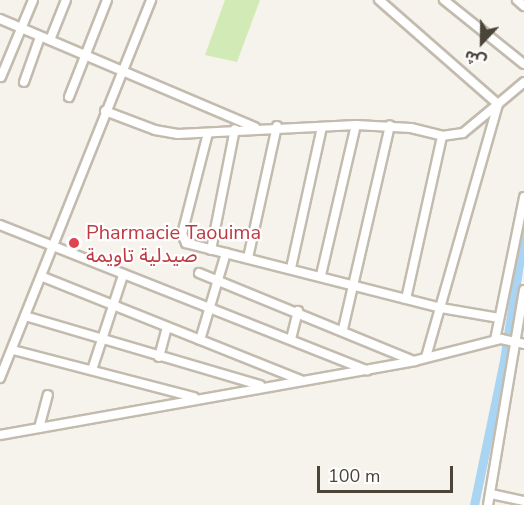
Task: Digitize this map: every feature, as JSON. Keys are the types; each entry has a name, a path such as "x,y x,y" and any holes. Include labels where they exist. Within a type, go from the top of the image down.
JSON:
{"street":[{"path":"1,77 33,0"},
{"path":"50,40 66,0"},
{"path":"69,97 107,0"},
{"path":"0,378 43,278 105,111 151,0"},
{"path":"379,0 498,105"},
{"path":"444,0 524,64"},
{"path":"518,0 524,6"},
{"path":"0,19 257,127"},
{"path":"24,81 40,37"},
{"path":"105,111 155,130 208,134 235,129 277,126 390,125 442,136 463,133 524,82"},
{"path":"426,357 498,105"},
{"path":"321,275 356,125"},
{"path":"343,329 390,125"},
{"path":"248,258 277,126"},
{"path":"291,268 322,127"},
{"path":"212,249 235,129"},
{"path":"208,134 182,237 190,245 321,275 441,309 499,318"},
{"path":"406,299 442,136"},
{"path":"498,339 499,318 524,197"},
{"path":"0,225 367,370"},
{"path":"200,339 226,253"},
{"path":"200,273 343,329 414,361"},
{"path":"92,370 123,275"},
{"path":"43,278 301,380"},
{"path":"488,505 519,343 524,290"},
{"path":"291,339 298,311"},
{"path":"26,316 100,340 264,387"},
{"path":"159,357 166,327"},
{"path":"0,435 414,361 498,339 519,343"},
{"path":"13,350 199,398"},
{"path":"39,428 48,395"},
{"path":"490,494 524,501"}],"green space":[{"path":"225,0 260,0 237,62 205,55"}],"waterway":[{"path":"474,505 504,360 524,233"}],"place":[{"name":"Pharmacie Taouima صيدلية تاويمة","path":"74,243"}]}
